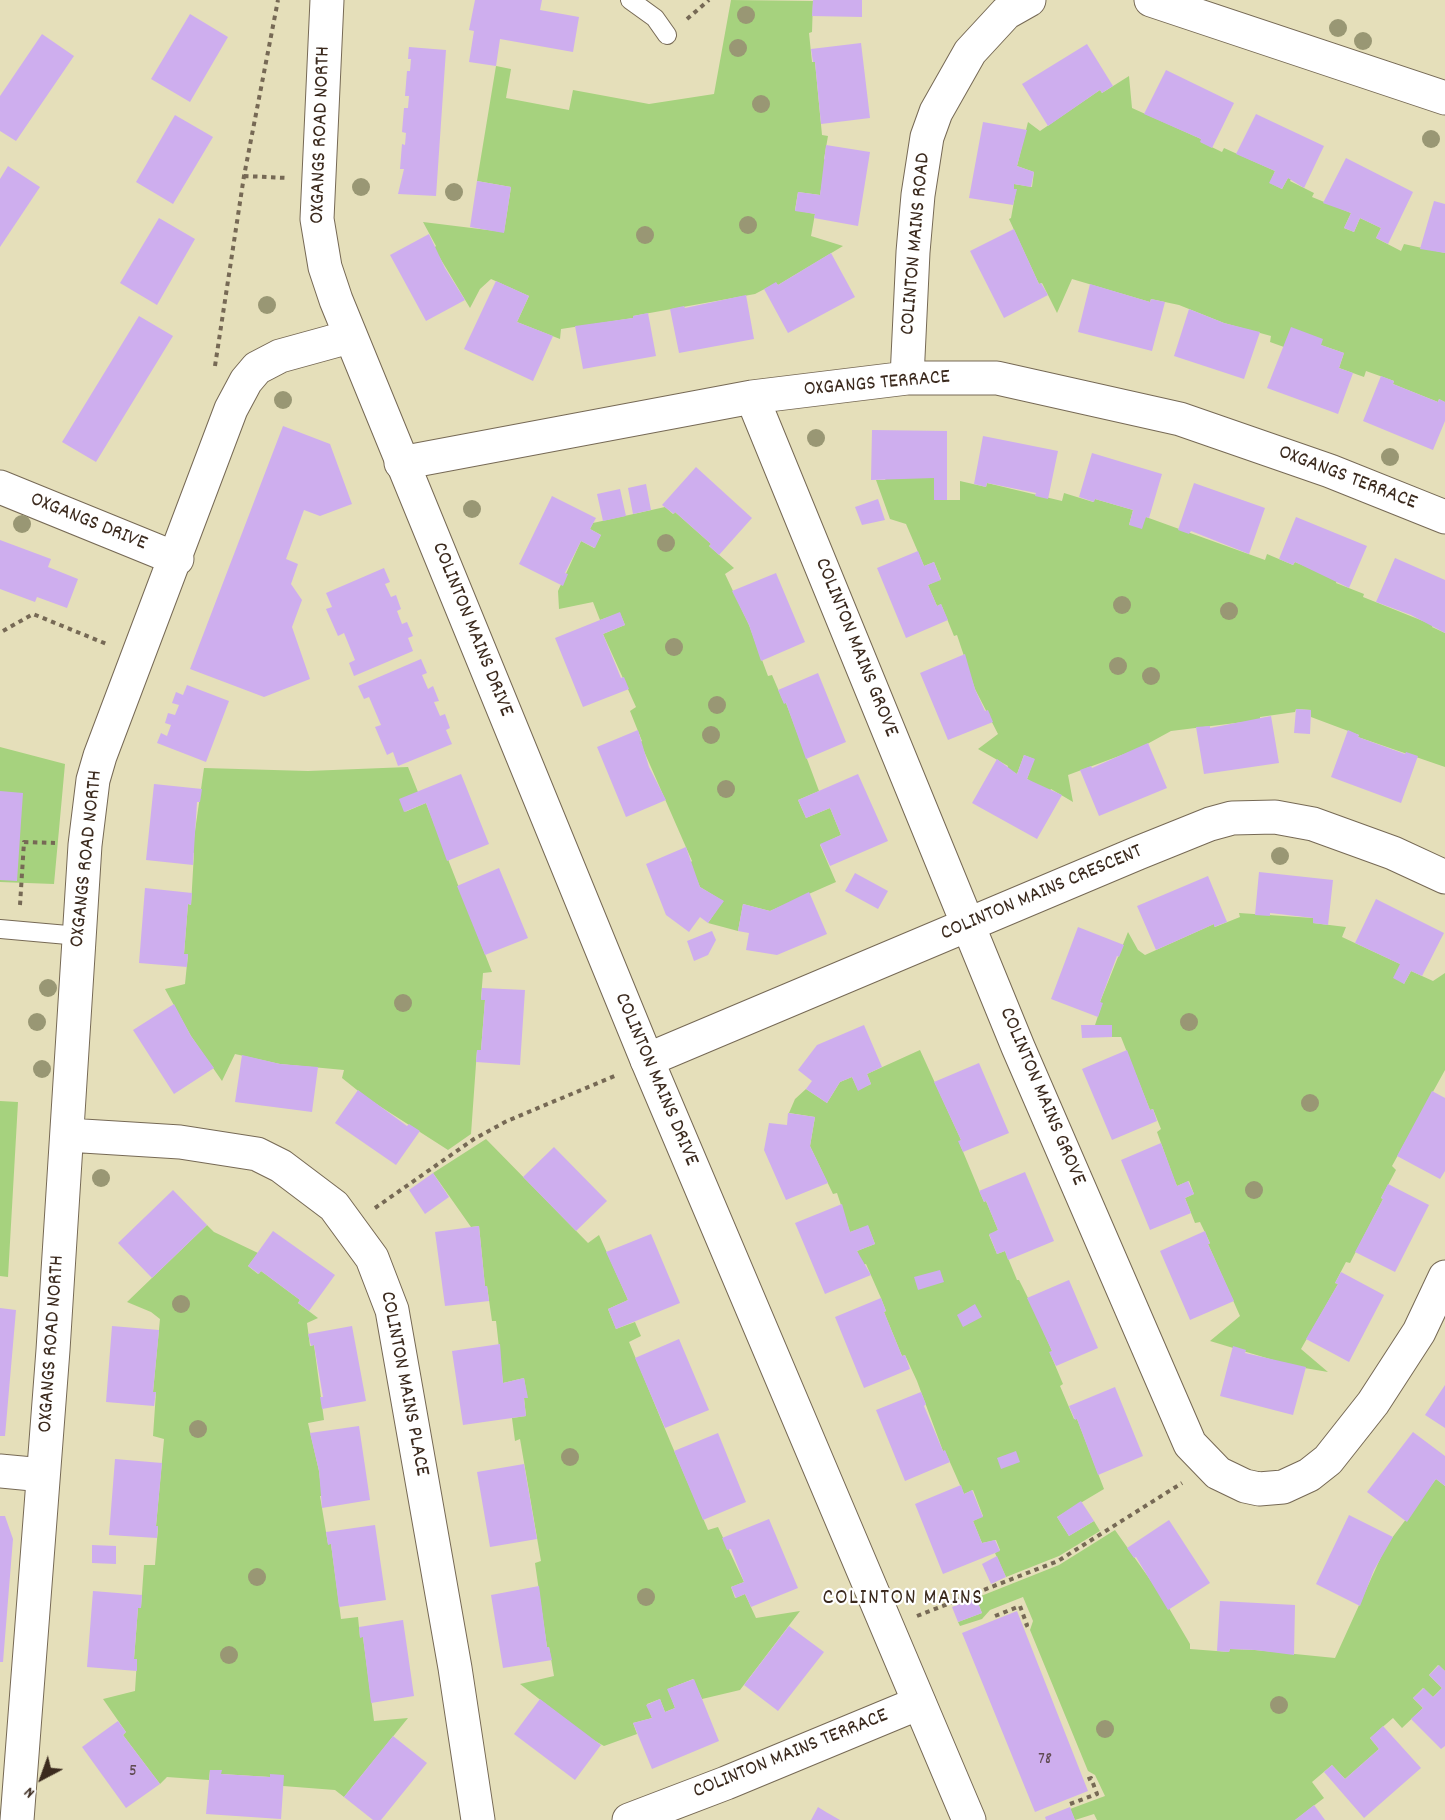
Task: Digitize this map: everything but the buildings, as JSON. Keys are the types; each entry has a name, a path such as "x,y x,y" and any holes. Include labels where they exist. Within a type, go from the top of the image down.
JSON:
{"street":[{"name":"OXGANGS ROAD NORTH","path":"17,1820 67,1135 85,845 98,764 137,657 177,559 231,409 246,381 257,368 280,357 349,337 320,243 317,179 327,0"},
{"path":"1151,0 1445,98"},
{"name":"COLINTON MAINS ROAD","path":"907,378 913,252 918,195 927,137 936,112 970,52 1006,14 1026,1"},
{"name":"COLINTON MAINS DRIVE","path":"349,337 647,1060 969,1820"},
{"name":"OXGANGS TERRACE","path":"401,463 752,397 907,378 997,378 1160,414 1330,471 1445,517"},
{"name":"COLINTON MAINS GROVE","path":"752,397 1018,1047 1179,1421 1204,1461 1232,1482 1259,1489 1283,1487 1309,1475 1328,1460 1379,1394 1419,1332 1445,1277"},
{"name":"OXGANGS DRIVE","path":"0,487 177,559"},
{"name":"COLINTON MAINS CRESCENT","path":"647,1060 1148,849 1210,824 1232,818 1275,817 1314,824 1393,853 1445,877"},
{"name":"COLINTON MAINS PLACE","path":"67,1135 180,1142 257,1154 281,1166 334,1206 372,1258 392,1310 455,1668 478,1820"},
{"path":"0,1472 43,1475"},
{"name":"COLINTON MAINS TERRACE","path":"629,1820 726,1783 920,1703"}],"lane":[{"path":"630,0 655,18 667,35"},
{"path":"0,929 80,936"}],"path":[{"path":"214,374 244,176 278,0"},
{"path":"244,176 317,179"},
{"path":"3,631 33,614 137,657"},
{"path":"19,931 24,842 85,845"},
{"path":"350,1225 474,1139 507,1121 647,1060"},
{"path":"887,1627 1058,1561 1180,1485 1204,1461"},
{"path":"995,1616 1020,1606 1027,1625 1023,1627"},
{"path":"1070,1804 1097,1794 1091,1778 1084,1781"}],"green space":[{"path":"731,0 813,1 812,32 809,33 812,62 815,62 822,135 828,136 824,159 826,160 820,195 798,192 795,210 815,214 811,236 843,246 778,285 776,283 755,294 633,316 633,318 561,329 560,339 517,322 529,296 491,279 480,289 470,308 434,248 436,246 423,222 504,232 511,187 477,181 496,66 511,69 506,98 569,110 573,90 649,104 714,94"},
{"path":"1129,76 1132,108 1201,139 1201,142 1222,152 1224,148 1275,171 1270,183 1282,189 1288,178 1291,179 1290,181 1314,193 1312,197 1351,213 1344,228 1354,232 1360,218 1381,228 1376,238 1401,251 1404,244 1445,253 1445,402 1439,399 1438,402 1393,384 1394,381 1366,371 1364,377 1339,368 1344,353 1321,345 1284,347 1270,342 1271,336 1224,323 1179,305 1151,299 1150,302 1072,279 1057,313 1042,283 1039,284 1009,219 1016,190 1014,184 1032,187 1034,172 1017,166 1028,122 1040,131 1100,90 1102,93"},
{"path":"934,478 934,500 960,500 960,481 986,487 987,483 1062,501 1064,493 1093,502 1095,499 1133,510 1129,525 1146,517 1265,560 1267,554 1293,565 1295,562 1337,580 1336,583 1364,594 1363,597 1433,625 1432,627 1445,633 1445,767 1358,737 1359,735 1311,717 1311,710 1296,709 1295,712 1260,717 1260,720 1171,731 1138,749 1068,775 1073,802 1051,789 1049,792 1027,779 1034,759 1024,755 1017,774 1007,769 1008,766 978,749 998,734 975,689 957,635 954,636 941,604 937,606 928,585 941,579 934,562 924,566 906,524 890,519 876,480"},
{"path":"665,507 673,514 675,512 734,568 725,574 749,625 768,676 772,675 786,703 819,791 798,800 806,818 830,808 841,835 820,845 836,882 770,911 743,904 738,931 708,923 723,901 700,887 690,863 692,861 640,742 642,741 630,711 636,707 603,634 625,625 620,613 600,620 593,602 559,609 558,591 581,541 594,548 601,535 590,529 593,523"},
{"path":"0,747 65,764 54,884 0,882"},
{"path":"408,767 418,792 405,812 426,803 492,972 483,973 481,999 485,1000 481,1050 477,1050 471,1134 448,1150 367,1098 342,1078 344,1070 280,1064 235,1054 222,1081 191,1036 165,989 185,984 188,954 184,954 188,904 191,905 194,853 192,852 204,768 308,771"},
{"path":"1239,913 1313,918 1313,923 1346,927 1342,937 1400,964 1404,984 1411,971 1433,981 1445,973 1445,1070 1392,1166 1396,1170 1350,1263 1346,1262 1335,1283 1338,1284 1301,1349 1328,1372 1293,1366 1210,1341 1240,1316 1208,1244 1210,1243 1200,1222 1195,1223 1185,1198 1194,1194 1189,1181 1177,1186 1174,1179 1157,1132 1161,1129 1153,1109 1150,1110 1121,1037 1112,1037 1112,1025 1095,1025 1102,1004 1100,1002 1128,932 1138,950 1145,955 1214,924 1215,927 1240,917"},
{"path":"920,1050 961,1140 959,1142 998,1230 989,1235 997,1254 1005,1251 1017,1280 1035,1312 1052,1351 1050,1353 1063,1384 1060,1386 1074,1419 1077,1419 1104,1489 1057,1517 1069,1536 1094,1521 1100,1531 1059,1556 1006,1577 995,1553 1000,1550 996,1540 982,1543 973,1521 983,1516 973,1490 964,1494 943,1451 917,1381 905,1355 902,1356 884,1312 886,1311 881,1298 866,1264 863,1265 857,1251 875,1244 868,1226 850,1232 837,1193 833,1194 810,1146 815,1117 789,1113 795,1099 806,1089 827,1103 840,1082 852,1077 858,1090 871,1084 867,1074"},
{"path":"0,1101 18,1102 8,1277 0,1276"},
{"path":"486,1139 588,1243 599,1235 628,1300 608,1309 616,1329 635,1322 641,1336 629,1342 670,1441 708,1530 718,1527 744,1582 731,1587 735,1598 745,1594 756,1618 800,1611 740,1690 702,1699 693,1679 668,1689 675,1708 665,1712 660,1699 647,1704 652,1718 633,1723 637,1734 604,1746 588,1737 520,1684 554,1676 549,1647 547,1647 535,1563 541,1561 520,1439 515,1441 512,1418 526,1416 524,1398 527,1397 524,1378 503,1383 496,1321 492,1321 487,1286 485,1286 479,1226 471,1227 433,1173"},
{"path":"207,1225 214,1232 258,1253 248,1266 258,1274 261,1271 300,1300 298,1303 318,1318 307,1323 310,1346 314,1345 324,1420 308,1423 319,1471 322,1496 320,1496 328,1544 331,1544 341,1619 358,1617 360,1637 363,1637 374,1721 408,1718 344,1797 335,1790 283,1786 270,1775 270,1777 221,1774 221,1770 210,1770 209,1780 167,1777 160,1784 123,1735 126,1732 103,1699 135,1691 137,1659 134,1659 138,1608 141,1607 144,1565 155,1565 164,1439 153,1436 156,1392 153,1392 160,1319 151,1312 127,1302"},
{"path":"1436,1479 1445,1486 1445,1671 1438,1665 1429,1675 1442,1688 1433,1697 1423,1688 1413,1698 1423,1708 1402,1728 1393,1718 1370,1738 1379,1749 1345,1779 1332,1765 1312,1782 1324,1798 1295,1820 1097,1820 1094,1814 1075,1820 1070,1809 1105,1796 1095,1775 1088,1771 1030,1630 1033,1621 1023,1597 990,1610 982,1619 960,1626 958,1622 982,1613 976,1598 1059,1565 1115,1530 1163,1598 1190,1644 1190,1649 1229,1652 1230,1649 1255,1650 1335,1658 1386,1546"}],"district":[{"name":"COLINTON MAINS","path":"903,1600"}]}
